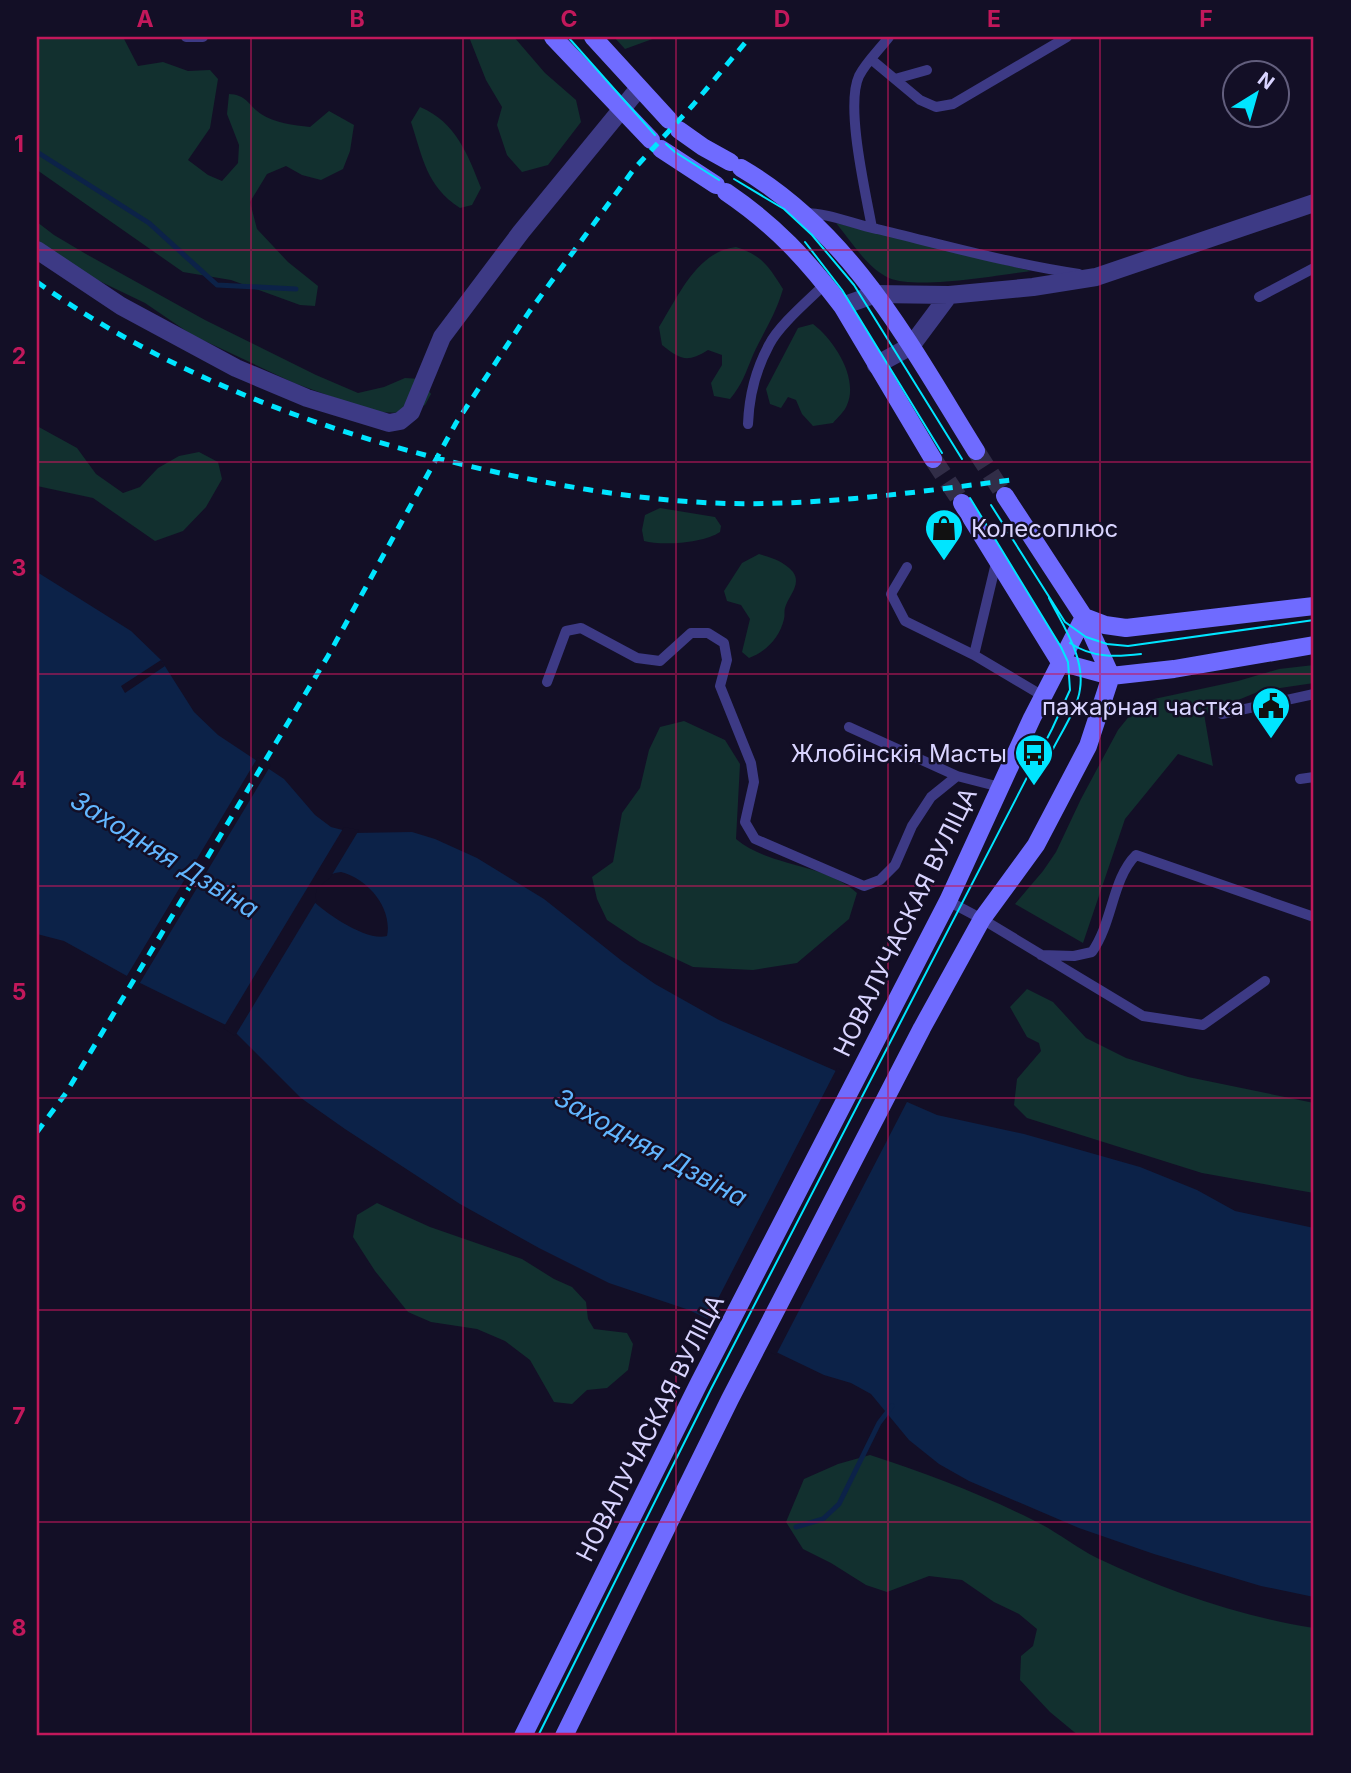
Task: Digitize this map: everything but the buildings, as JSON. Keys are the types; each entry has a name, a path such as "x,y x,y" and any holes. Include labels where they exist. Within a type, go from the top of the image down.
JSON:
{"main road":[{"path":"553,37 656,144 776,230 805,258 842,306 933,459"},
{"path":"593,37 674,125 703,147 788,199 834,241 876,294 976,450"},
{"path":"564,1736 730,1399 922,1028 982,919 1036,845 1088,746 1111,676 1084,617 1005,496"},
{"path":"961,503 1060,662 1111,676 1174,669 1314,645"},
{"path":"1084,617 1105,625 1126,628 1314,606"},
{"name":"НОВАЛУЧАСКАЯ ВУЛІЦА","path":"523,1736 699,1383 948,901 1043,696 1084,617"}],"street":[{"path":"37,250 121,306 236,368 307,398 389,423 400,422 411,412 442,337 521,232 639,88"},
{"path":"842,306 876,294 949,295 1033,287 1096,277 1314,203"},
{"path":"876,365 911,346 949,295"}],"lane":[{"path":"186,37 203,37"},
{"path":"872,228 856,129 855,93 859,76 889,37"},
{"path":"872,60 920,100 936,107 953,104 1067,37"},
{"path":"895,79 927,70"},
{"path":"804,212 821,213 872,228 1045,269 1096,277"},
{"path":"1259,297 1314,268"},
{"path":"748,424 753,387 769,343 825,284"},
{"path":"974,655 997,558"},
{"path":"907,567 891,594 905,621 974,655 1043,696"},
{"path":"547,682 566,631 582,628 637,658 660,661 691,633 708,633 724,643 727,660 720,686 751,763 754,782 745,822 755,839 864,886 880,880 895,865 912,826 931,797 957,776"},
{"path":"1222,714 1314,694"},
{"path":"849,727 957,776 1000,787"},
{"path":"1300,779 1314,777"},
{"path":"1041,955 1074,956 1092,952 1103,936 1125,865 1136,855 1314,917"},
{"path":"948,901 1143,1016 1203,1025 1265,981"}],"green space":[{"path":"37,37 123,37 138,66 163,62 188,71 210,70 218,79 210,128 188,160 208,175 222,181 238,163 239,145 227,114 229,94 243,98 266,117 284,123 310,127 329,111 354,125 350,151 343,169 321,180 302,175 286,166 267,174 250,202 257,229 288,262 318,286 315,306 300,305 231,280 183,272 37,170"},
{"path":"469,37 514,37 545,73 576,100 581,122 548,165 522,172 507,155 497,125 502,107 486,80"},
{"path":"614,37 658,37 625,49"},
{"path":"420,107 443,121 465,152 481,188 472,205 460,208 440,190 427,170 411,122"},
{"path":"37,222 86,254 205,320 316,375 358,393 384,387 405,378 421,379 431,394 425,405 404,413 374,412 294,383 192,335 145,303 91,277 37,243"},
{"path":"836,223 1031,271 959,281 918,283 889,278 860,254"},
{"path":"736,247 753,254 764,263 783,289 738,389 730,399 714,396 711,383 722,365 722,355 708,350 695,357 679,357 662,345 659,327 681,290 700,266 722,250"},
{"path":"813,324 829,340 842,360 850,383 850,394 846,407 833,423 813,426 802,414 796,400 788,397 781,408 770,404 766,389 798,328"},
{"path":"37,426 77,448 96,474 123,493 140,487 158,468 179,456 199,452 218,462 222,479 206,507 183,531 155,541 93,498 37,486"},
{"path":"660,508 715,517 721,526 720,532 704,539 683,543 644,541 642,530 645,515"},
{"path":"759,554 786,565 793,572 796,581 776,638 749,658 742,652 750,619 741,605 727,601 724,591 742,563"},
{"path":"1314,665 1314,683 1260,691 1204,714 1213,766 1178,754 1125,819 1083,943 1015,904 1056,852 1118,730 1135,709 1154,699 1238,681 1279,669"},
{"path":"684,721 725,740 740,764 736,839 765,855 829,876 857,893 849,919 797,963 753,970 693,967 640,942 607,920 597,899 592,877 613,862 622,813 640,788 649,750 660,727"},
{"path":"1027,989 1053,1002 1086,1038 1126,1058 1188,1077 1314,1103 1314,1193 1202,1173 1027,1118 1014,1105 1017,1079 1041,1051 1039,1043 1027,1037 1010,1007"},
{"path":"377,1203 430,1227 522,1259 572,1287 586,1302 588,1319 594,1329 627,1333 633,1344 628,1370 607,1388 587,1390 572,1404 554,1402 530,1360 505,1341 477,1329 431,1322 408,1312 375,1271 353,1237 357,1215"},
{"path":"870,1455 993,1501 1041,1524 1097,1558 1149,1581 1203,1601 1259,1617 1314,1628 1314,1736 1079,1736 1050,1712 1020,1680 1021,1656 1033,1646 1037,1629 1019,1614 994,1602 962,1580 929,1576 887,1592 866,1585 803,1549 786,1522 804,1479 838,1464"}],"water":[{"name":"Заходняя Дзвіна","path":"37,572 131,631 161,660 194,712 218,735 284,779 315,815 331,827 354,833 412,832 477,858 544,899 655,984 719,1020 937,1115 1024,1134 1140,1167 1197,1190 1235,1211 1314,1228 1314,1597 1261,1586 1154,1554 1079,1528 969,1481 939,1464 909,1440 871,1394 851,1383 824,1375 689,1310 609,1283 539,1248 460,1204 301,1098 230,1027 136,981 64,941 37,934","holes":["341,872 351,875 369,888 382,905 388,925 387,936 379,937 358,931 326,912 311,899 326,877"]}],"pier":[{"path":"161,660 165,666 125,693 121,686"},
{"path":"258,757 271,765 138,986 125,979"},
{"path":"344,827 359,830 330,878 317,888 317,900 235,1036 223,1028"},
{"path":"837,1068 909,1098 776,1355 706,1322"}],"waterway":[{"path":"37,152 149,223 217,285 296,289"},
{"path":"796,1527 823,1519 839,1504 879,1423 892,1406"}],"tunnel":[{"path":"976,451 1005,496"},
{"path":"933,459 962,503"}],"tram line":[{"path":"568,37 655,135"},
{"path":"666,144 719,180"},
{"path":"734,179 784,209 812,235 854,285 962,459"},
{"path":"805,242 842,290 942,453"},
{"path":"538,1736 711,1389 1070,690 1068,662 1061,647 970,498"},
{"path":"991,505 1065,622 1086,637 1107,644 1128,646 1314,620"},
{"path":"1049,598 1072,642 1081,677 1076,704 1053,749"},
{"path":"1070,643 1104,655 1141,654"}],"railway":[{"path":"37,1132 66,1093 328,656 456,423 529,312 634,169 750,37"},
{"path":"37,282 148,350 267,404 392,446 519,477 639,497 751,504 866,497 1018,479"}],"place":[{"name":"Колесоплюс","path":"944,562"},
{"name":"пажарная частка","path":"1271,740"},
{"name":"Жлобінскія Масты","path":"1034,787"}]}
